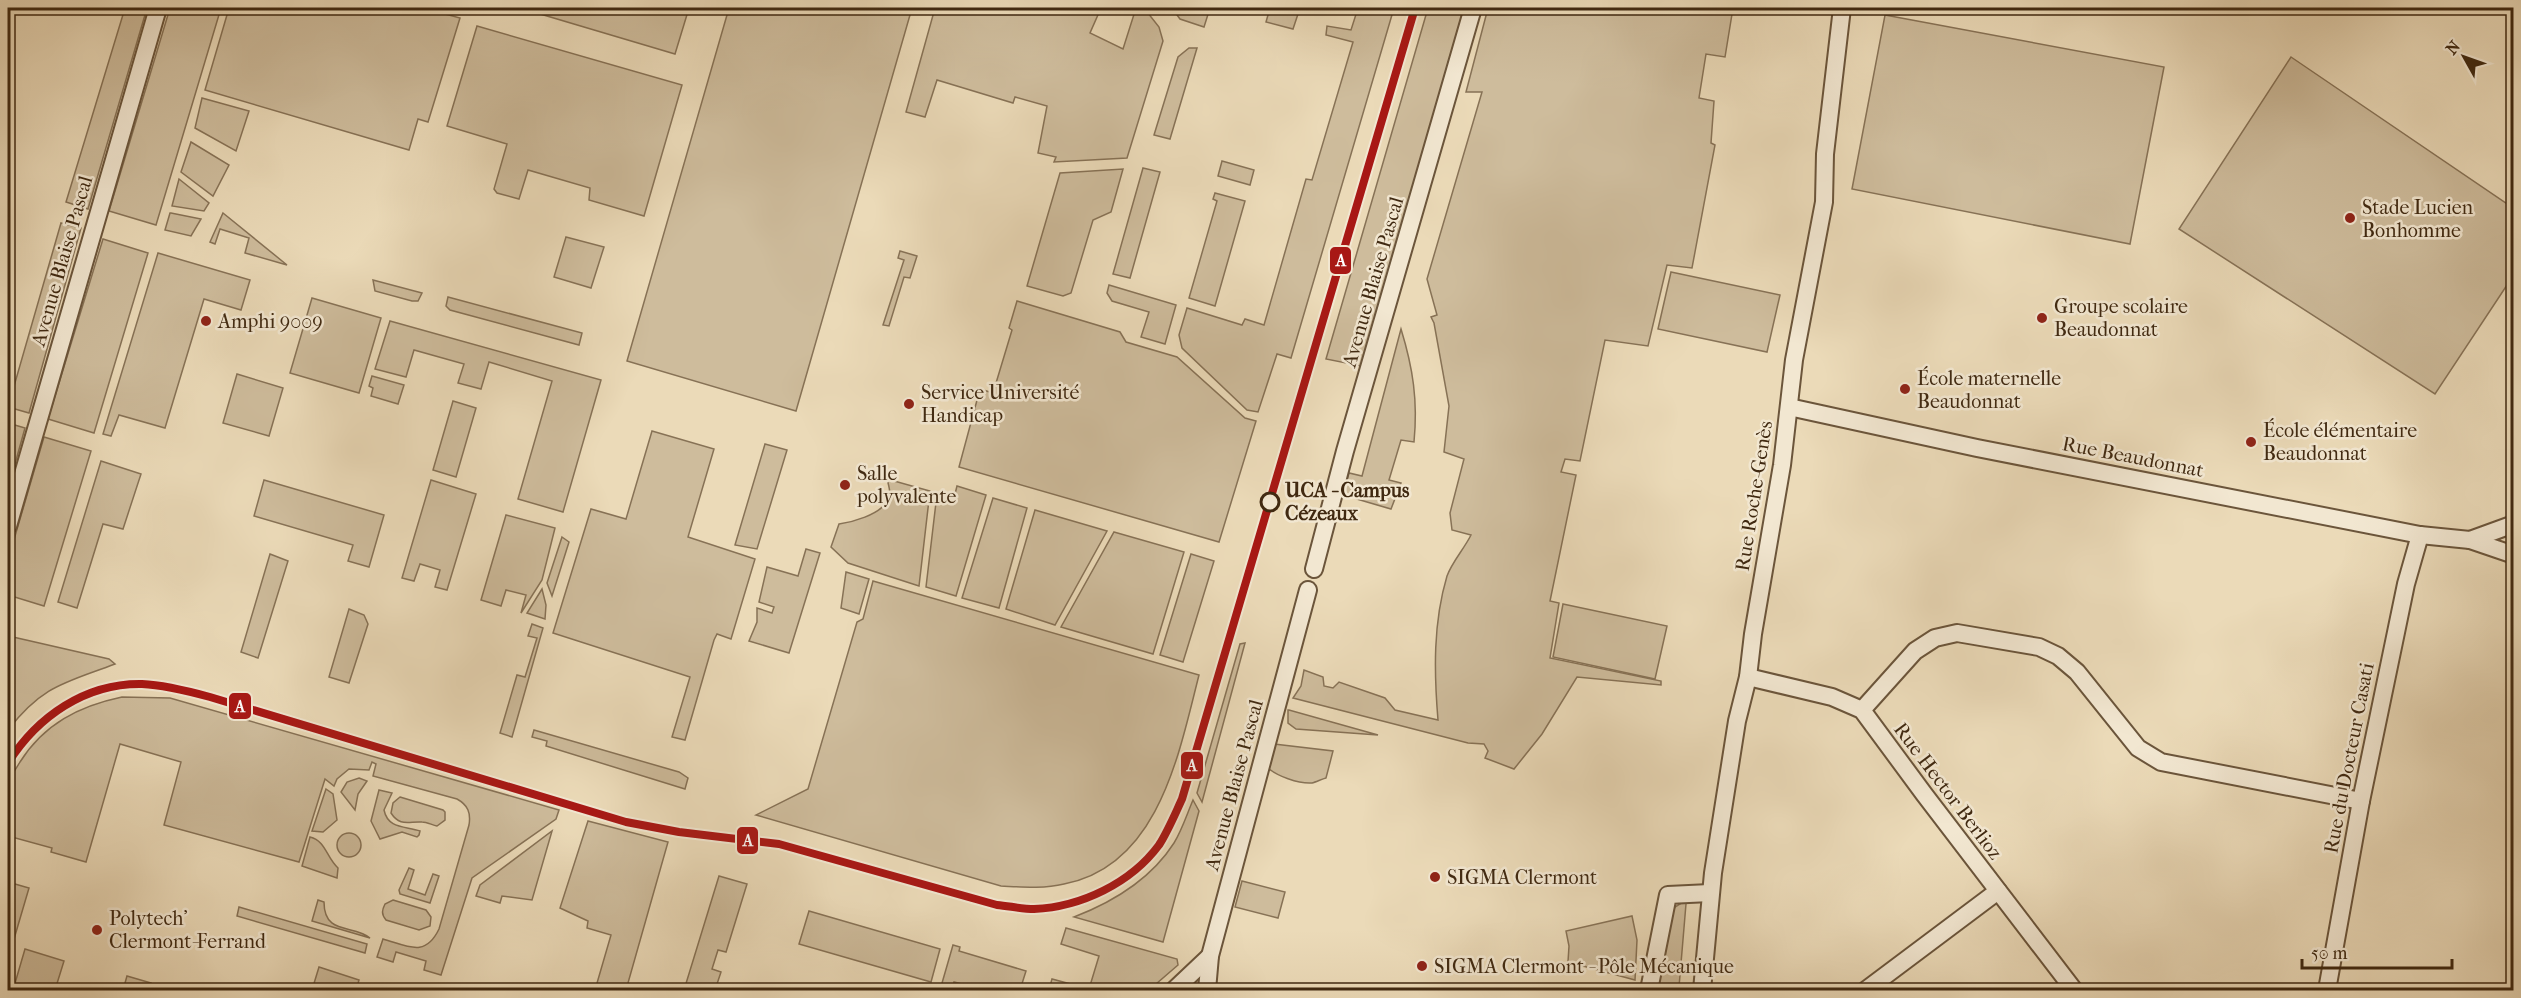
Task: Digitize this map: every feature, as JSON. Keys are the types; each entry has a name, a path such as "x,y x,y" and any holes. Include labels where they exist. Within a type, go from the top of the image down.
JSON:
{"street":[{"name":"Avenue Blaise Pascal","path":"8,526 158,8"},
{"name":"Avenue Blaise Pascal","path":"1314,569 1345,451 1473,8"},
{"name":"Rue Roche-Genès","path":"1702,990 1710,893 1737,721 1748,677 1789,407 1794,360 1824,202 1825,154 1842,8"},
{"name":"Rue Beaudonnat","path":"1789,407 1977,448 2420,535 2470,540"},
{"path":"2470,540 2512,524"},
{"path":"2512,524 2508,546 2512,554"},
{"name":"Rue du Docteur Casati","path":"2327,990 2361,801 2406,584 2420,535"},
{"path":"2470,540 2512,554"},
{"name":"Avenue Blaise Pascal","path":"1207,990 1210,956 1308,590"},
{"path":"1862,710 1915,651 1935,638 1957,633 2039,646 2058,656 2077,672 2138,748 2161,762 2361,801"},
{"name":"Rue Hector Berlioz","path":"1748,677 1832,697 1862,710 2074,990"},
{"path":"1866,990 1998,891"},
{"path":"1649,990 1668,896 1710,893"},
{"path":"1174,990 1210,956"}],"shaded area":[{"path":"125,8 147,8 88,209 66,202"},
{"path":"170,8 221,8 156,225 109,211"},
{"path":"229,8 423,8 460,18 428,122 418,119 409,150 205,90"},
{"path":"520,8 689,8 675,54"},
{"path":"729,8 912,8 796,411 627,361"},
{"path":"935,8 1101,8 1090,33 1123,49 1136,8 1144,8 1159,27 1163,41 1127,158 1054,162 1056,157 1038,153 1047,106 1015,97 1013,103 937,80 925,117 906,112"},
{"path":"1172,8 1210,8 1204,27 1180,19"},
{"path":"1270,8 1300,8 1293,29 1266,22"},
{"path":"1358,8 1394,8 1291,358 1277,354 1258,412 1247,410 1182,348 1179,335 1187,308 1242,325 1245,319 1264,325 1306,179 1312,180 1353,42 1326,35 1327,26 1351,30"},
{"path":"1428,8 1464,8 1361,366 1326,359"},
{"path":"1488,8 1733,8 1725,57 1706,54 1699,98 1714,101 1711,143 1715,145 1692,268 1667,265 1648,346 1605,340 1580,461 1565,459 1561,472 1576,475 1550,601 1559,603 1550,658 1661,681 1661,685 1577,677 1542,734 1514,769 1485,758 1488,751 1484,744 1468,743 1293,698 1301,686 1304,670 1323,677 1324,686 1333,688 1339,682 1385,698 1395,710 1438,720 1435,666 1442,594 1447,576 1471,535 1452,530 1450,513 1464,459 1444,452 1449,406 1431,317 1437,315 1427,279 1482,92 1466,92"},
{"path":"1885,15 2164,67 2130,244 1852,189"},
{"path":"477,26 682,85 644,216 589,200 590,188 528,170 519,199 497,193 494,189 507,144 447,126"},
{"path":"1189,48 1197,48 1170,139 1154,135 1178,57"},
{"name":"Stade Lucien Bonhomme","path":"2291,57 2513,208 2513,276 2435,394 2179,229"},
{"path":"202,98 249,111 236,151 195,128"},
{"path":"191,142 229,165 213,196 181,172"},
{"path":"1222,161 1254,170 1250,185 1218,176"},
{"path":"1143,168 1160,172 1130,278 1113,274"},
{"path":"1123,169 1111,212 1093,220 1071,293 1063,296 1027,286 1060,173"},
{"path":"179,179 209,203 204,211 172,206"},
{"path":"1215,193 1245,201 1215,306 1189,298 1217,201 1213,199"},
{"path":"170,213 201,219 191,236 165,230"},
{"path":"223,213 287,265 245,253 249,238 220,229 215,244 210,242"},
{"path":"61,223 81,228 29,413 8,407"},
{"path":"566,237 604,247 591,288 554,277"},
{"path":"103,239 148,253 94,433 48,419"},
{"path":"900,251 917,256 910,278 904,277 889,326 883,325 904,260 898,258"},
{"path":"158,253 250,280 241,310 204,299 165,428 119,415 111,436 103,434"},
{"path":"1671,272 1780,295 1767,352 1658,329"},
{"path":"373,280 422,293 418,301 412,301 375,291"},
{"path":"1109,285 1176,305 1165,344 1141,337 1149,312 1112,301 1107,293"},
{"path":"448,297 582,333 579,345 450,310 446,306"},
{"path":"312,298 381,318 359,393 290,373"},
{"path":"1017,301 1120,332 1126,342 1177,357 1245,418 1256,421 1219,542 959,467 980,389 993,393 1012,330 1009,328"},
{"path":"390,321 601,380 563,512 518,499 552,381 489,362 481,389 458,383 464,364 414,350 406,377 375,369"},
{"path":"1401,329 1414,385 1415,427 1414,442 1401,440 1389,480 1401,483 1391,509 1343,495 1349,473 1362,476"},
{"path":"237,374 283,388 269,436 223,423"},
{"path":"372,376 404,385 398,404 371,396 373,388 369,386"},
{"path":"453,401 476,408 456,477 433,470"},
{"path":"8,423 25,428 8,489"},
{"path":"652,431 714,449 688,537 755,559 731,639 717,634 714,640 685,740 672,737 690,677 553,633 591,509 626,519"},
{"path":"44,437 91,451 44,606 8,595 8,560"},
{"path":"765,444 787,450 757,549 735,545"},
{"path":"101,461 141,474 123,529 103,524 77,608 58,602"},
{"path":"887,479 930,491 919,586 848,563 831,547 839,524 872,514 889,500"},
{"path":"264,480 384,515 369,567 348,561 353,545 254,516"},
{"path":"431,480 476,494 447,590 435,587 440,570 420,564 414,581 402,578"},
{"path":"957,486 986,495 956,596 926,587 937,494 954,498"},
{"path":"993,498 1027,508 999,608 962,598"},
{"path":"1035,510 1107,531 1055,625 1006,609"},
{"path":"506,515 555,528 542,580 521,613 526,595 506,590 501,606 481,600"},
{"path":"1114,532 1184,552 1153,654 1061,627"},
{"path":"562,537 569,542 552,596 547,583"},
{"path":"806,549 820,553 789,653 749,641 757,622 757,608 772,613 774,607 759,602 767,567 798,576"},
{"path":"270,554 288,561 258,658 241,652"},
{"path":"1191,554 1214,561 1183,662 1160,655"},
{"path":"846,572 869,579 859,614 841,608"},
{"path":"873,581 1199,675 1173,771 1160,802 1143,831 1122,855 1096,873 1064,884 1040,887 1001,886 756,815 808,789 857,622 863,619"},
{"path":"542,589 546,605 545,619 527,613"},
{"path":"1563,604 1667,626 1655,679 1553,657"},
{"path":"349,609 364,615 368,624 349,683 329,677"},
{"path":"532,624 543,628 512,737 500,733 517,675 525,677 537,638 528,636"},
{"path":"13,637 109,659 115,664 68,681 44,694 32,703 8,730 8,654"},
{"path":"1245,643 1202,802 1197,793 1240,644"},
{"path":"122,697 170,698 559,810 556,819 472,878 441,975 424,970 426,961 396,952 393,962 377,957 383,939 415,948 428,944 434,938 439,929 469,825 469,813 464,804 457,799 373,776 376,764 372,762 369,770 349,769 337,779 334,786 325,779 299,862 164,825 181,762 120,744 86,862 51,852 52,848 8,836 7,792 9,783 30,749 51,727 64,719 91,706"},
{"path":"1288,710 1378,735 1296,729 1288,723"},
{"path":"534,730 679,772 688,778 685,789 546,746 547,741 532,737"},
{"path":"1274,744 1333,751 1326,778 1312,783 1294,781 1271,770 1267,767"},
{"path":"359,778 367,781 358,794 355,810 341,792 347,782"},
{"path":"326,789 333,794 337,820 323,832 312,831"},
{"path":"379,790 392,793 384,810 389,821 398,826 420,831 417,837 402,832 380,839 371,821"},
{"path":"400,797 443,810 445,820 437,826 424,822 401,822 391,813 393,803"},
{"path":"1193,800 1199,811 1163,942 1074,917 1117,896 1154,868 1174,843"},
{"path":"588,821 668,842 626,990 595,990 611,935 587,928 588,921 560,908"},
{"path":"552,831 532,900 502,896 500,903 476,896 480,885"},
{"path":"349,833 357,837 361,845 357,853 349,857 341,853 337,845 341,837"},
{"path":"310,837 323,846 338,868 337,878 302,866"},
{"path":"409,868 414,870 408,889 425,895 433,874 439,876 430,903 400,894 399,890"},
{"path":"719,876 747,884 726,952 718,950 712,969 721,972 715,990 684,990"},
{"path":"1242,881 1285,892 1278,918 1235,907"},
{"path":"8,882 29,888 14,939 8,937"},
{"path":"318,900 324,902 325,913 334,925 356,931 370,938 312,921"},
{"path":"393,900 426,910 431,917 430,926 419,930 386,920 383,908 385,904"},
{"path":"1683,902 1686,904 1679,987 1676,990 1655,990 1670,918 1675,907"},
{"path":"239,907 367,944 365,953 237,916"},
{"path":"809,911 940,949 931,982 799,944"},
{"path":"1632,916 1637,940 1635,980 1568,962 1569,946 1566,931"},
{"path":"1066,928 1177,959 1178,965 1149,990 1049,990 1052,979 1089,989 1099,956 1061,944"},
{"path":"953,945 960,947 959,951 1026,971 1020,990 984,990 954,982 951,990 940,990"},
{"path":"25,949 64,961 55,990 13,990"},
{"path":"319,967 359,980 356,990 312,990"},
{"path":"127,976 151,983 148,990 123,990"}],"transit line":[{"name":"A","path":"8,763 33,731 64,706 82,696 121,685 151,685 210,697 626,822 679,832 779,844 997,905 1029,909 1052,907 1069,904 1104,890 1120,881 1148,859 1162,840 1182,799 1415,8"}],"place":[{"name":"Stade Lucien Bonhomme","path":"2350,218"},
{"name":"Groupe scolaire Beaudonnat","path":"2042,318"},
{"name":"Amphi 9009","path":"206,321"},
{"name":"École maternelle Beaudonnat","path":"1905,389"},
{"name":"Service Université Handicap","path":"909,404"},
{"name":"École élémentaire Beaudonnat","path":"2251,442"},
{"name":"Salle polyvalente","path":"845,485"},
{"name":"UCA - Campus Cézeaux","path":"1270,502"},
{"name":"SIGMA Clermont","path":"1435,877"},
{"name":"Polytech' Clermont-Ferrand","path":"97,930"},
{"name":"SIGMA Clermont - Pôle Mécanique","path":"1422,966"}]}
